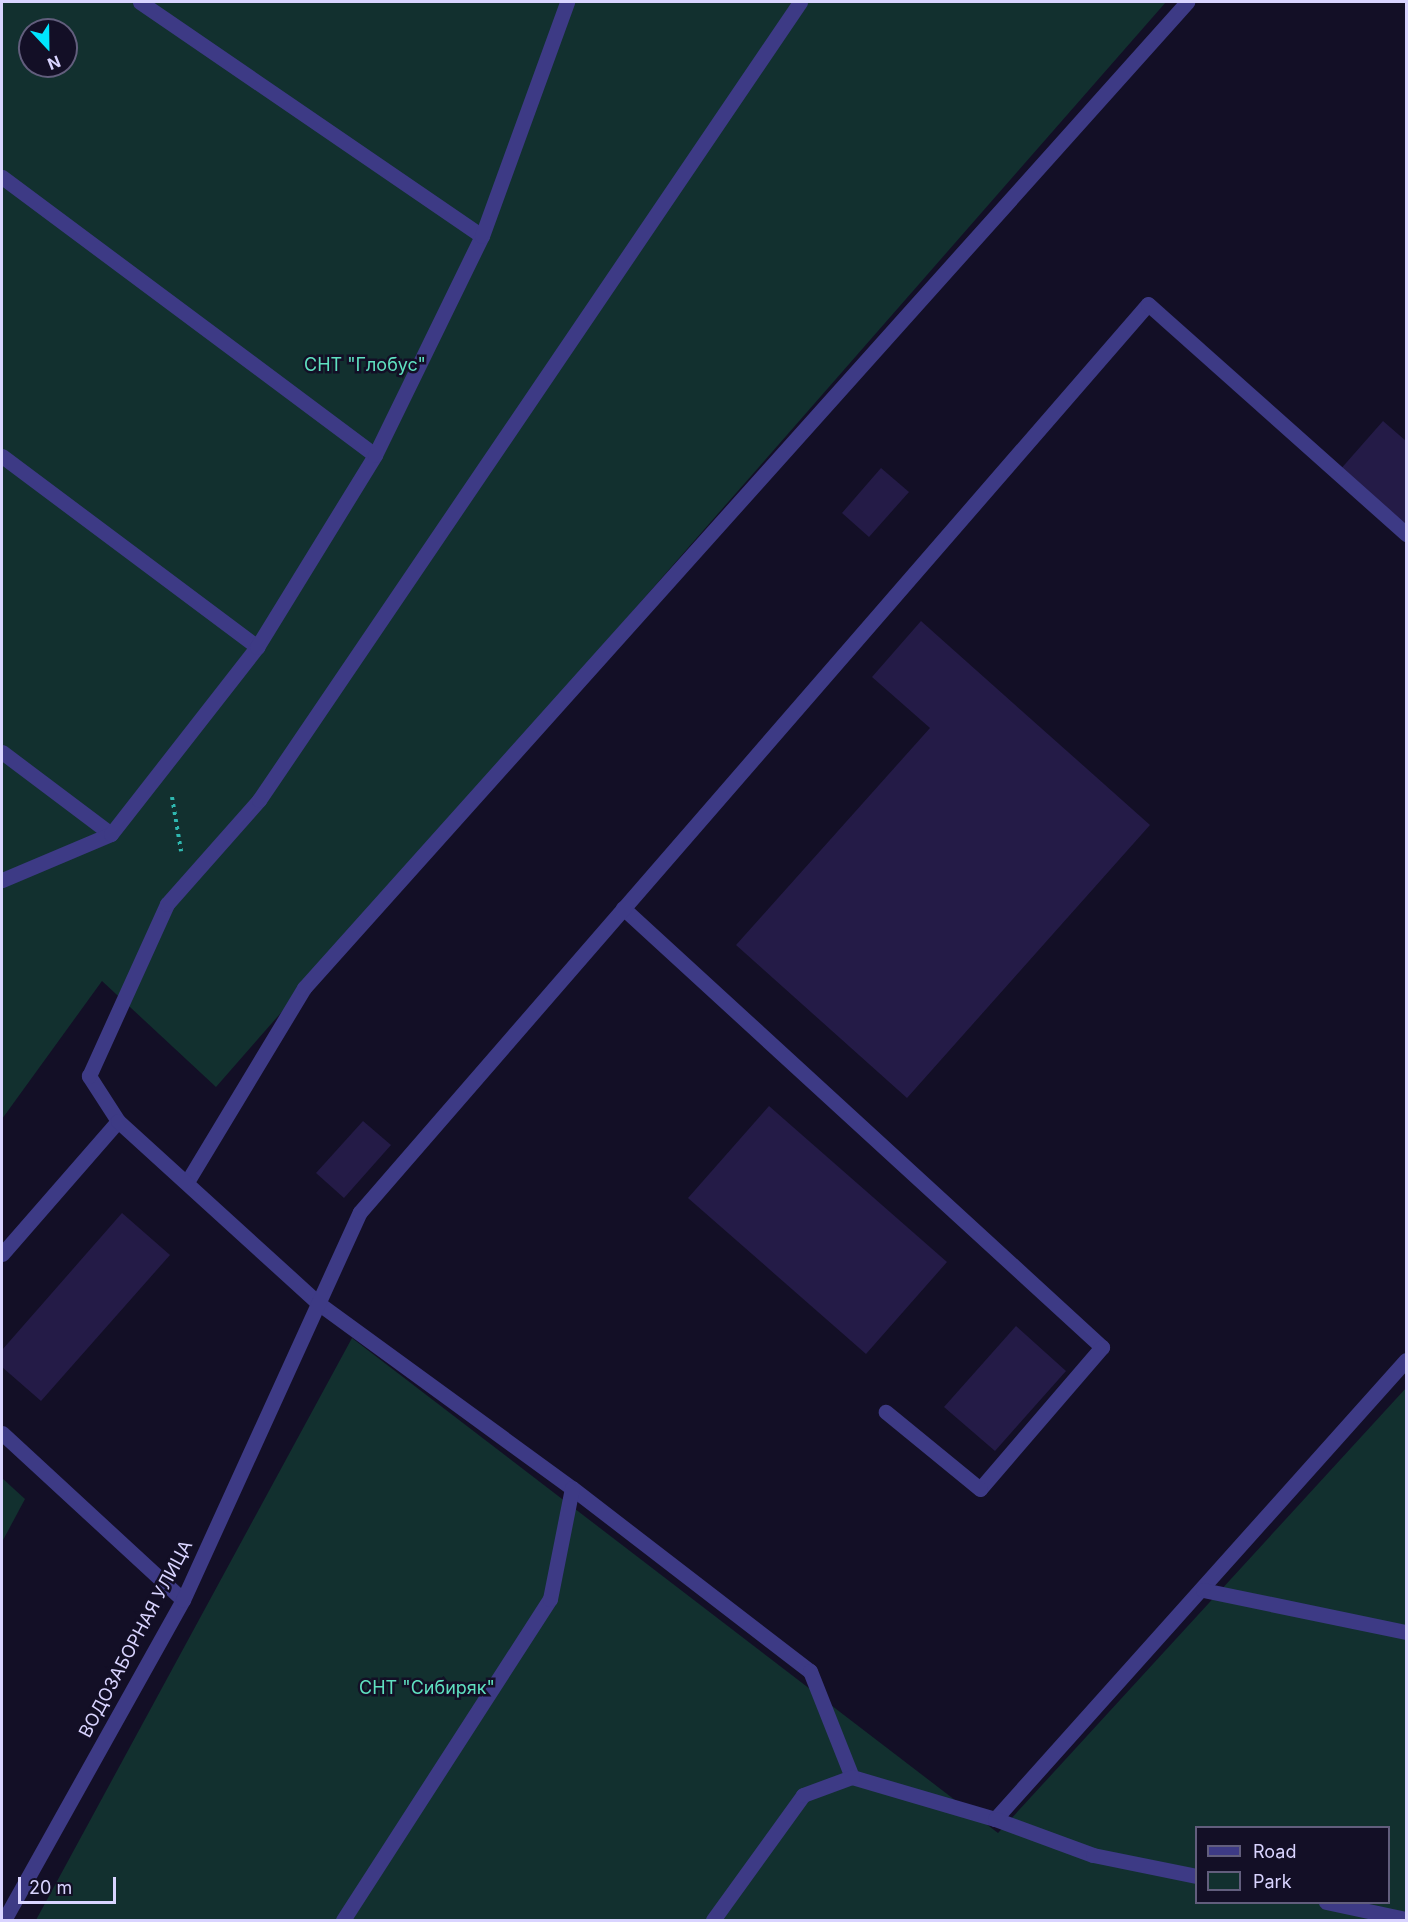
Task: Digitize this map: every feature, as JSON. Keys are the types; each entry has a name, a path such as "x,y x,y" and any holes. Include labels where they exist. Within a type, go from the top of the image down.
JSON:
{"lane":[{"path":"140,2 482,236"},
{"path":"2,880 111,834 257,647 375,455 482,236 567,2"},
{"path":"800,2 260,800 167,904 89,1076 118,1121 318,1303 572,1488 810,1671 852,1777"},
{"path":"187,1182 304,988 1187,2"},
{"path":"2,177 375,455"},
{"name":"ВОДОЗАБОРНАЯ УЛИЦА","path":"4,1920 7,1902 183,1600 360,1212 1148,304 1407,534"},
{"path":"2,456 257,647"},
{"path":"2,752 111,834"},
{"path":"623,908 1102,1347 980,1489 886,1412"},
{"path":"2,1254 118,1121"},
{"path":"995,1819 1203,1590 1407,1360"},
{"path":"2,1433 183,1600"},
{"path":"342,1920 550,1599 572,1488"},
{"path":"1203,1590 1407,1632"},
{"path":"713,1920 803,1795 852,1777 995,1819 1092,1855 1195,1876"},
{"path":"1336,1904 1407,1919"}],"path":[{"path":"166,763 186,883"}],"green space":[{"name":"СНТ \"Глобус\"","path":"2,2 1166,2 216,1087 102,981 2,1119"},
{"name":"СНТ \"Сибиряк\"","path":"352,1338 998,1833 1406,1388 1406,1920 36,1920"},
{"path":"2,1478 25,1499 2,1542"}],"building":[{"path":"1383,421 1406,441 1406,531 1339,471"},
{"path":"881,468 909,492 869,537 842,513"},
{"path":"921,621 1150,825 907,1098 736,945 930,728 872,677"},
{"path":"769,1106 947,1262 866,1354 688,1198"},
{"path":"363,1121 391,1145 344,1198 316,1173"},
{"path":"122,1213 170,1255 41,1401 2,1367 2,1350"},
{"path":"1016,1326 1066,1371 995,1451 944,1407"}]}
